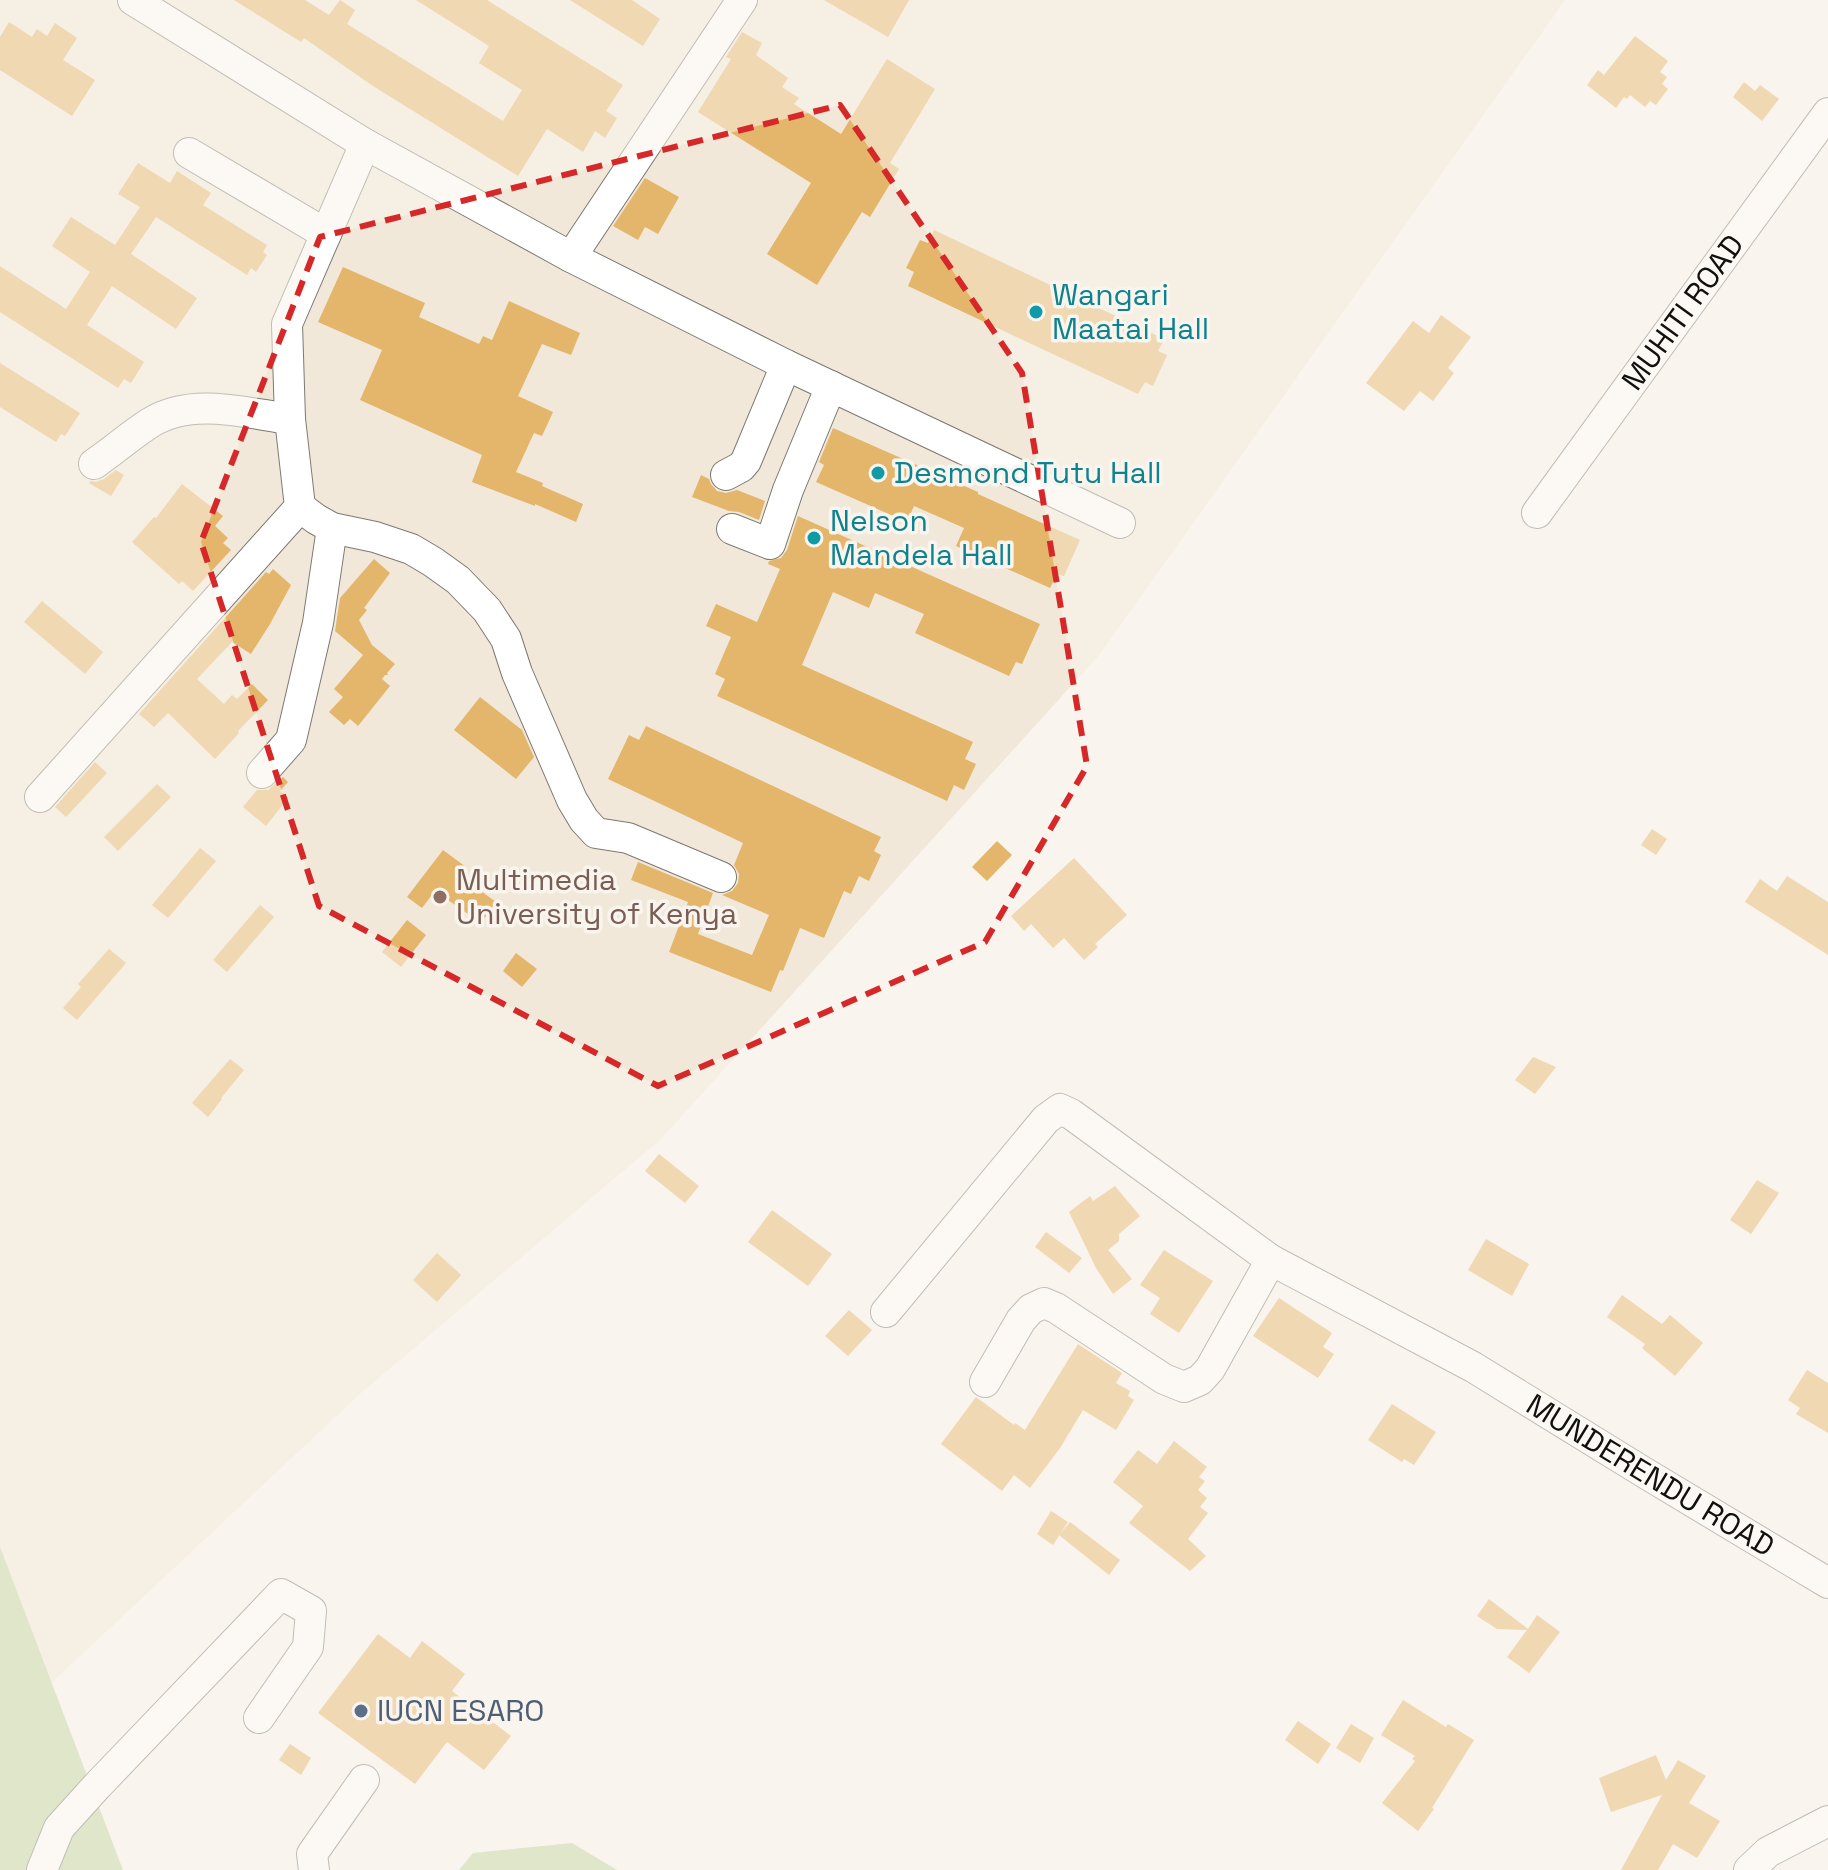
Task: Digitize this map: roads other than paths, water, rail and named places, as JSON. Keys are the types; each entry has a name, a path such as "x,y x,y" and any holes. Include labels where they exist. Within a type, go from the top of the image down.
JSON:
{"street":[{"path":"133,0 365,144 571,257 786,365 1120,523"},
{"path":"571,257 742,0"},
{"name":"MUHITI ROAD","path":"1537,513 1828,113"},
{"path":"40,797 300,507 290,419 287,324 365,144"},
{"path":"189,153 326,234"},
{"path":"726,475 746,461 786,365"},
{"path":"732,529 770,544 788,490 831,386"},
{"path":"94,464 152,422 179,412 207,408 290,419"},
{"path":"300,507 332,528 411,549 458,580 487,610 506,639 517,673 572,800 584,820 596,833 628,838 721,877"},
{"path":"262,773 291,740 318,623 332,528"},
{"name":"MUNDERENDU ROAD","path":"886,1312 1046,1119 1060,1109 1271,1260 1473,1367 1828,1583"},
{"path":"985,1382 1021,1320 1031,1309 1044,1303 1164,1379 1184,1387 1200,1380 1210,1369 1271,1260"},
{"path":"42,1870 59,1828 281,1594 311,1611 308,1647 259,1718"},
{"path":"314,1870 312,1854 364,1780"},
{"path":"1749,1870 1768,1852 1828,1821"}],"place":[{"name":"Wangari Maatai Hall","path":"1036,312"},
{"name":"Desmond Tutu Hall","path":"878,473"},
{"name":"Nelson Mandela Hall","path":"814,538"},
{"name":"Multimedia University of Kenya","path":"440,897"},
{"name":"IUCN ESARO","path":"361,1711"}]}
